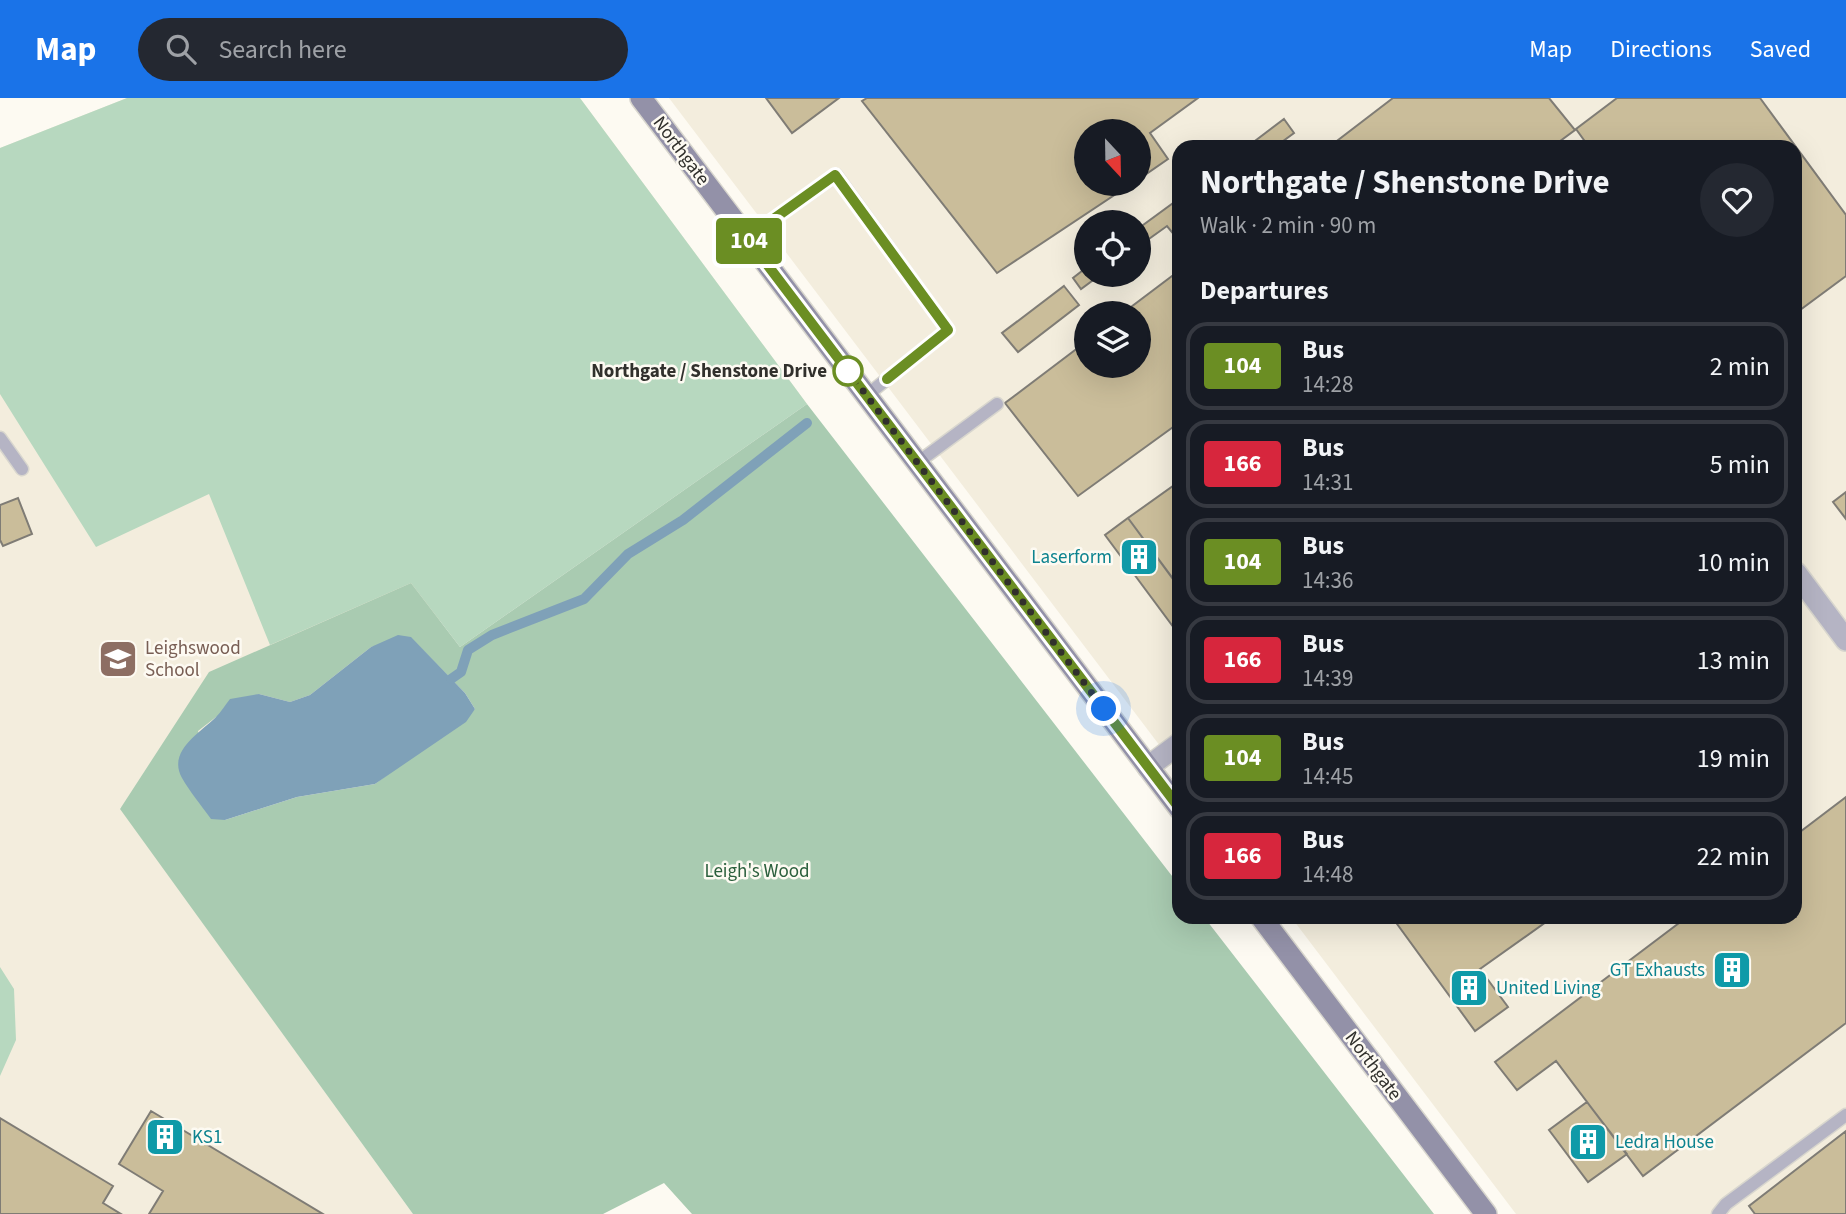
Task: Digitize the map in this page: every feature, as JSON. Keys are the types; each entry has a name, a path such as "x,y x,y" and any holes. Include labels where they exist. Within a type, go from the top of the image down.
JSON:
{"main road":[{"name":"Northgate","path":"641,98 1172,798"},
{"name":"Northgate","path":"1266,924 1486,1214"}],"street":[{"path":"1802,581 1846,640"},
{"path":"1148,767 1172,749"}],"lane":[{"path":"747,238 835,175 948,330 866,396"},
{"path":"918,463 997,404"},
{"path":"0,438 22,468"},
{"path":"1718,1214 1726,1204 1846,1115"}],"shaded area":[{"name":"Leighswood School","path":"127,98 580,98 807,404 120,808 413,1214 0,1214 0,148"},
{"path":"669,98 1846,98 1846,1214 1516,1214 1296,924 1802,924 1802,140 1172,140 1172,762"}],"green space":[{"name":"Leighswood School","path":"127,98 580,98 807,404 460,647 411,583 270,645 209,494 96,547 0,394 0,148"},
{"name":"Leigh's Wood","path":"807,404 1172,876 1172,924 1209,924 1434,1214 692,1214 664,1183 603,1214 413,1214 120,809 209,672 411,583 460,647","holes":["411,638 465,693 475,709 375,784 297,797 225,820 198,731 216,717 259,694 290,702 310,695 371,647"]},
{"path":"0,967 14,989 16,1040 0,1076"}],"water":[{"path":"398,635 411,637 465,693 475,709 466,722 375,784 297,797 225,820 211,819 182,778 178,768 179,759 187,743 216,717 230,699 259,694 290,702 310,695 371,647"}],"building":[{"path":"766,98 839,98 792,133"},
{"path":"867,98 1198,98 1152,132 1152,119 1074,119 1074,196 1113,196 1092,210 1074,210 1074,222 997,273 862,101"},
{"path":"1393,98 1549,98 1575,130 1561,140 1338,140"},
{"path":"1617,98 1760,98 1791,140 1584,140 1576,129"},
{"path":"1284,119 1294,133 1284,140 1256,140"},
{"path":"1152,136 1168,159 1152,170"},
{"path":"1802,155 1846,215 1846,276 1802,309"},
{"path":"1172,204 1172,232 1167,226 1151,237 1151,219"},
{"path":"1172,276 1172,428 1078,496 1005,403 1074,351 1074,378 1151,378 1151,301 1139,301"},
{"path":"1064,286 1076,301 1074,309 1018,352 1002,333"},
{"path":"1172,487 1172,578 1128,518"},
{"path":"1846,492 1846,519 1833,502"},
{"path":"18,498 32,534 3,546 0,540 0,505"},
{"name":"Laserform","path":"1128,518 1172,577 1172,625 1105,535"},
{"name":"GT Exhausts","path":"1846,797 1846,1023 1643,1176 1556,1061 1517,1090 1495,1062 1678,924 1802,924 1802,830"},
{"name":"United Living","path":"1397,924 1543,924 1480,969 1508,1007 1475,1031"},
{"name":"Ledra House","path":"1587,1102 1627,1154 1588,1182 1549,1130"},
{"name":"KS1","path":"151,1111 323,1214 149,1214 163,1191 119,1164"},
{"path":"0,1118 113,1186 103,1203 121,1214 0,1214"},
{"path":"1846,1131 1846,1214 1755,1214 1749,1206"}],"waterway":[{"path":"451,679 461,672 468,650 492,635 584,599 628,554 683,520 807,423"}],"bus line":[{"name":"104","path":"887,379 948,330 835,175 747,238 1172,798"}],"place":[{"name":"Northgate / Shenstone Drive","path":"848,371"},
{"name":"Laserform","path":"1139,557"},
{"name":"Leighswood School","path":"118,659"},
{"name":"GT Exhausts","path":"1732,970"},
{"name":"United Living","path":"1469,988"},
{"name":"KS1","path":"165,1137"},
{"name":"Ledra House","path":"1588,1142"}],"route":[{"path":"848,371 1104,709"}]}
